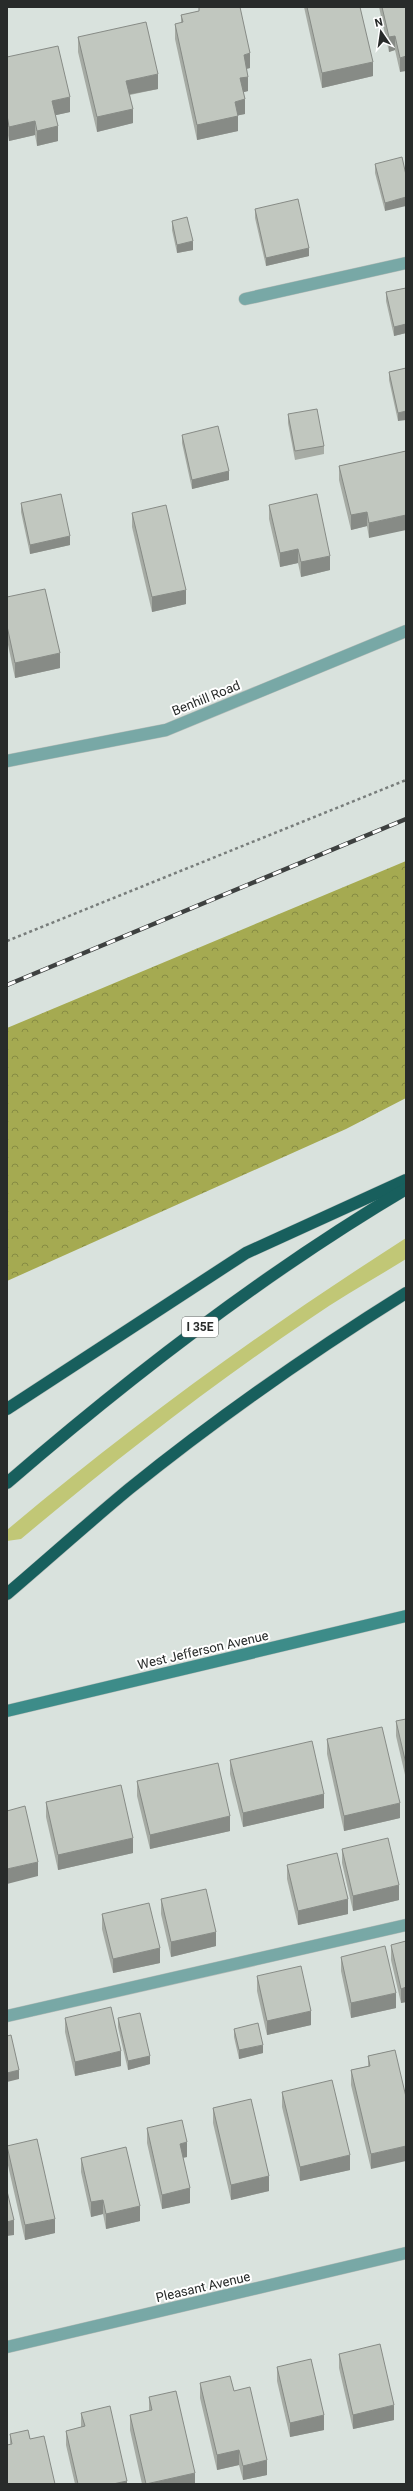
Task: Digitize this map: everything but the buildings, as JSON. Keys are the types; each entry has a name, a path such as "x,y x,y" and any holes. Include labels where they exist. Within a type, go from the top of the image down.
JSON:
{"highway":[{"path":"7,1409 246,1253 406,1180"},
{"name":"I 35E","path":"7,1483 67,1431 202,1325 360,1217 406,1189"},
{"path":"7,1594 94,1518 249,1398 333,1339 406,1293"}],"street":[{"path":"245,299 406,263"},
{"name":"Benhill Road","path":"7,761 166,730 406,631"},
{"name":"West Jefferson Avenue","path":"7,1711 406,1616"},
{"path":"7,2016 406,1925"},
{"name":"Pleasant Avenue","path":"7,2347 406,2254"}],"path":[{"path":"7,941 406,780"}],"green space":[{"path":"406,861 406,1098 346,1129 7,1281 7,1028"},
{"path":"406,1238 406,1259 334,1303 236,1370 91,1481 21,1539 7,1541 7,1530 55,1490 152,1414 252,1341"}],"railway":[{"path":"7,985 406,819"}]}
